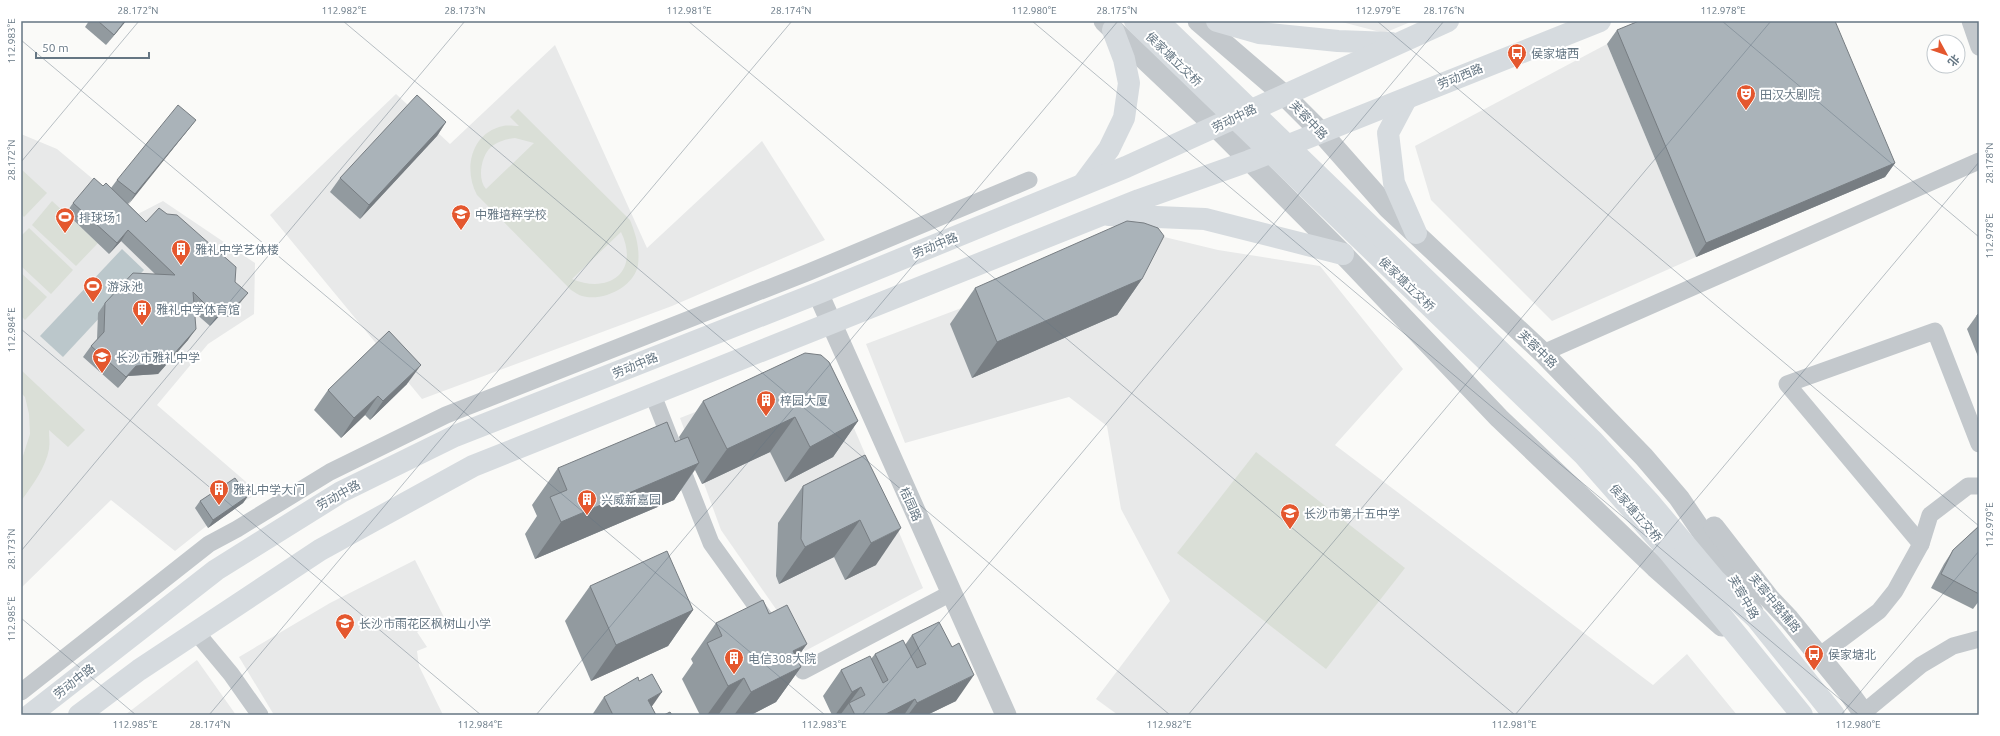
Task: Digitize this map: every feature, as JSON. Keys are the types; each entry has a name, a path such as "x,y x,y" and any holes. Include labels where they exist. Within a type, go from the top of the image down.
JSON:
{"main road":[{"name":"侯家塘立交桥","path":"1135,21 1583,454 1678,548"},
{"name":"侯家塘立交桥","path":"1158,21 1560,409 1621,470 1678,548"},
{"path":"1217,21 1259,33 1338,41 1396,43"},
{"path":"1283,94 1448,21"},
{"name":"劳动西路","path":"1320,131 1406,99 1600,21"},
{"path":"1082,185 1109,149 1124,118 1129,83 1124,59 1109,26"},
{"name":"劳动中路","path":"30,715 216,570 341,492 455,436 818,293 1082,185 1216,127 1283,94"},
{"path":"1406,99 1388,133 1394,183 1416,233"},
{"path":"80,715 138,670 320,550 473,466 1102,215 1249,161 1320,131"},
{"path":"1102,215 1205,219 1343,254"},
{"path":"1678,548 1757,619"},
{"path":"1678,548 1751,652 1802,715"},
{"name":"芙蓉中路","path":"1757,619 1834,715"}],"street":[{"name":"芙蓉中路","path":"1198,21 1283,94 1320,131 1388,208 1543,353 1644,457 1679,498 1702,534 1730,572 1757,619"},
{"path":"1970,21 1979,47"},
{"path":"1109,26 1216,127 1343,254 1499,418 1655,567 1751,652"},
{"path":"1543,353 1979,161"},
{"path":"21,692 209,544 237,529 330,472 446,415 809,272 1029,180"},
{"name":"桔园路","path":"818,293 1006,715"},
{"path":"1921,544 1787,384 1935,331 1979,444"},
{"path":"653,395 711,543 803,671 951,593"},
{"path":"1819,656 1879,611 1895,591 1921,544 1930,515 1968,486 1979,486"},
{"name":"芙蓉中路辅路","path":"1679,498 1716,529 1769,598 1819,656 1864,714"},
{"path":"196,632 231,674 260,715"},
{"path":"1864,714 1921,665 1953,646 1979,639"}],"shaded area":[{"path":"1338,21 1413,21 1384,33"},
{"path":"1607,44 1696,257 1552,321 1431,200 1415,146"},
{"name":"中雅培粹学校","path":"555,45 647,248 762,141 825,240 672,306 422,399 270,215 396,94 450,144"},
{"path":"518,109 630,220 637,242 638,265 631,280 624,286 608,295 599,297 581,296 571,290 477,195 471,174 473,153 483,136 492,130 503,126 519,126 510,117","holes":["515,138 534,143 486,189 483,185 481,174 481,168 485,156 491,147 500,142","621,232 626,246 627,258 624,268 618,276 609,281 598,284 586,283 572,279"]},
{"name":"长沙市雅礼中学","path":"21,134 57,149 136,215 163,201 255,263 254,314 208,344 157,405 259,493 224,512 175,551 111,500 21,588"},
{"path":"21,169 47,193 24,217 21,214"},
{"name":"排球场1","path":"52,201 98,243 76,266 32,225"},
{"path":"29,228 73,270 51,294 21,266 21,236"},
{"name":"长沙市第十五中学","path":"1156,235 1218,250 1320,266 1403,369 1335,445 1653,685 1687,654 1737,715 1118,715 1096,699 1170,601 1121,509 1107,426 1069,397 905,443 866,344"},
{"name":"游泳池","path":"122,249 144,270 63,357 40,336"},
{"path":"21,273 47,297 25,320 21,316"},
{"path":"825,361 923,588 805,651 721,530 680,418"},
{"path":"21,370 85,430 68,447 49,430 49,449 45,463 30,489 21,501 21,462 30,434 29,414 25,397 21,393"},
{"path":"1256,452 1405,568 1326,669 1177,553"},
{"name":"长沙市雨花区枫树山小学","path":"415,560 444,617 417,632 427,647 417,651 419,666 443,715 274,715 239,657 330,603"},
{"path":"197,660 236,715 125,715"}],"building":[{"path":"98,21 125,21 114,35"},
{"name":"田汉大剧院","path":"1639,21 1835,21 1895,163 1706,243 1617,30"},
{"path":"417,95 446,122 369,205 340,178"},
{"path":"178,105 196,120 135,194 117,180"},
{"path":"94,178 103,186 106,183 146,222 159,208 167,214 177,215 236,267 235,282 248,293 235,307 230,302 217,316 193,292 196,329 166,363 136,366 126,377 91,346 104,332 105,303 133,273 175,275 128,230 117,243 73,203"},
{"path":"1127,221 1144,223 1158,228 1164,236 1142,279 997,342 975,288"},
{"path":"389,331 421,365 383,401 378,396 354,418 328,390"},
{"path":"805,353 821,355 829,362 858,421 810,447 795,417 727,449 703,401"},
{"path":"667,422 675,442 688,437 699,463 561,522 550,497 567,490 558,468"},
{"path":"865,455 901,528 871,543 860,520 805,547 801,539 803,486"},
{"name":"雅礼中学大门","path":"235,478 248,496 213,520 200,501"},
{"path":"1979,526 1979,594 1941,574 1953,550"},
{"path":"667,551 693,610 616,645 590,586"},
{"path":"763,600 769,614 787,605 807,644 793,651 801,667 751,692 744,678 728,686 707,643 722,636 716,623"},
{"path":"939,622 952,647 959,643 974,675 917,703 915,699 884,715 855,715 849,703 865,695 861,687 852,692 841,670 870,656 883,683 888,680 875,654 903,640 917,668 926,664 912,635"},
{"path":"652,674 662,692 648,700 656,715 613,715 604,697 638,677 639,681"},
{"path":"670,712 672,715 664,715"}],"place":[{"name":"侯家塘西","path":"1517,70"},
{"name":"田汉大剧院","path":"1746,111"},
{"name":"中雅培粹学校","path":"461,231"},
{"name":"排球场1","path":"65,234"},
{"name":"雅礼中学艺体楼","path":"181,266"},
{"name":"游泳池","path":"93,303"},
{"name":"雅礼中学体育馆","path":"142,326"},
{"name":"长沙市雅礼中学","path":"102,374"},
{"name":"梓园大厦","path":"766,417"},
{"name":"雅礼中学大门","path":"219,506"},
{"name":"兴威新嘉园","path":"587,516"},
{"name":"长沙市第十五中学","path":"1290,530"},
{"name":"长沙市雨花区枫树山小学","path":"345,640"},
{"name":"侯家塘北","path":"1814,671"},
{"name":"电信308大院","path":"734,675"}]}
